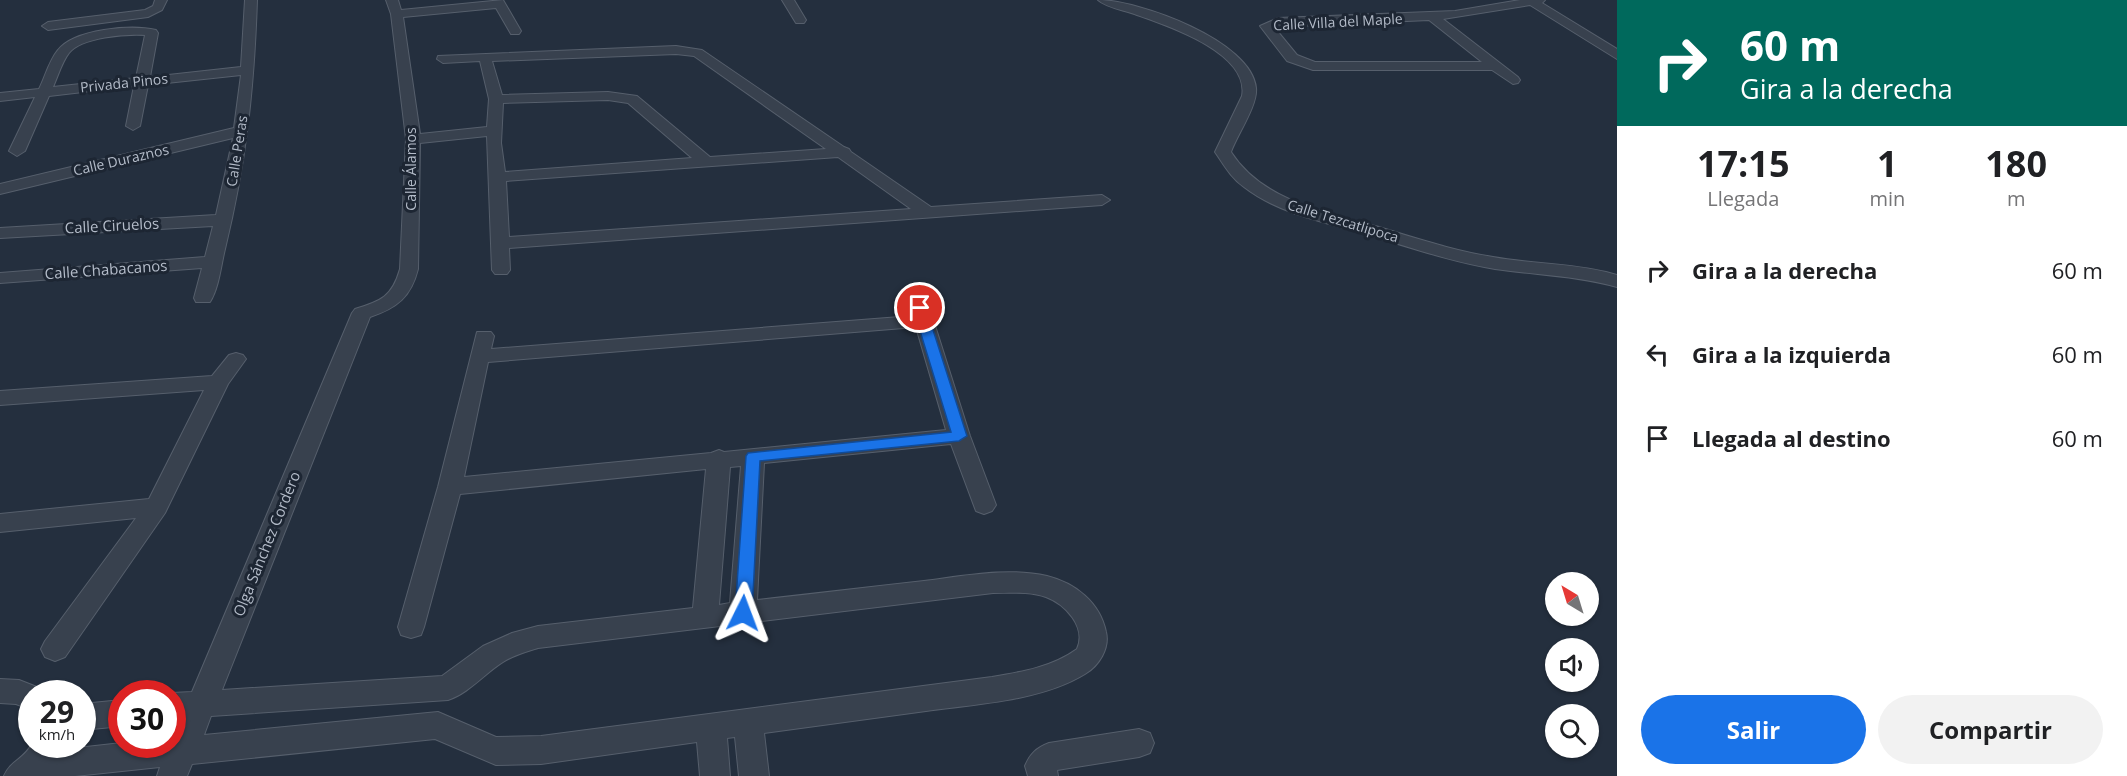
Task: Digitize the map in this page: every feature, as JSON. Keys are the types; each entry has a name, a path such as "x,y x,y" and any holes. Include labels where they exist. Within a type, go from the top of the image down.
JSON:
{"street":[{"path":"48,26 148,12 158,8 160,0"},
{"name":"Calle Peras","path":"203,298 225,220 242,131 248,70 251,0"},
{"path":"788,0 800,20"},
{"name":"Calle Tezcatlipoca","path":"1104,0 1193,33 1234,59 1249,78 1250,91 1223,152 1233,168 1281,202 1321,217 1478,261 1580,271 1617,281"},
{"path":"1480,0 1493,8"},
{"path":"1433,17 1468,14 1535,1 1617,55"},
{"path":"394,7 498,2 515,31"},
{"name":"Calle Álamos","path":"362,313 393,301 406,285 409,269 413,145 394,7"},
{"path":"1433,17 1513,80"},
{"name":"Calle Villa del Maple","path":"1433,17 1283,22 1266,26 1292,58 1313,66 1496,66"},
{"path":"17,151 42,92 65,48 84,38 152,33 133,126"},
{"path":"443,59 676,50 698,53 844,152 930,214"},
{"path":"485,57 495,99 494,137 498,177 501,270"},
{"name":"Privada Pinos","path":"0,97 248,70"},
{"path":"495,99 608,96 632,99 706,162"},
{"name":"Calle Duraznos","path":"0,189 242,131"},
{"path":"413,145 494,137"},
{"path":"498,177 844,152"},
{"path":"501,243 1102,200"},
{"name":"Calle Ciruelos","path":"0,233 225,220"},
{"name":"Calle Chabacanos","path":"0,278 212,262"},
{"path":"916,294 959,436 984,505"},
{"name":"Olga Sánchez Cordero","path":"177,763 362,313"},
{"path":"411,627 450,487 482,346 923,321"},
{"path":"55,649 157,507 218,382 236,359"},
{"path":"0,398 218,382"},
{"path":"450,487 719,458 959,436"},
{"path":"743,613 753,456"},
{"path":"705,616 719,458"},
{"path":"0,523 157,507"},
{"path":"34,762 177,763 438,725 453,734 496,752 541,750 1028,682 1077,665 1094,648 1095,638 1091,623 1084,611 1064,593 1052,588 993,583 538,637 512,644 493,654 448,688 186,705"},
{"path":"438,725 448,688"},
{"path":"0,691 18,692"},
{"path":"748,722 754,776"},
{"path":"711,727 715,776"},
{"path":"1043,776 1040,766 1048,757 1139,743"}],"route":[{"path":"743,613 753,456 959,436 920,308"}]}
